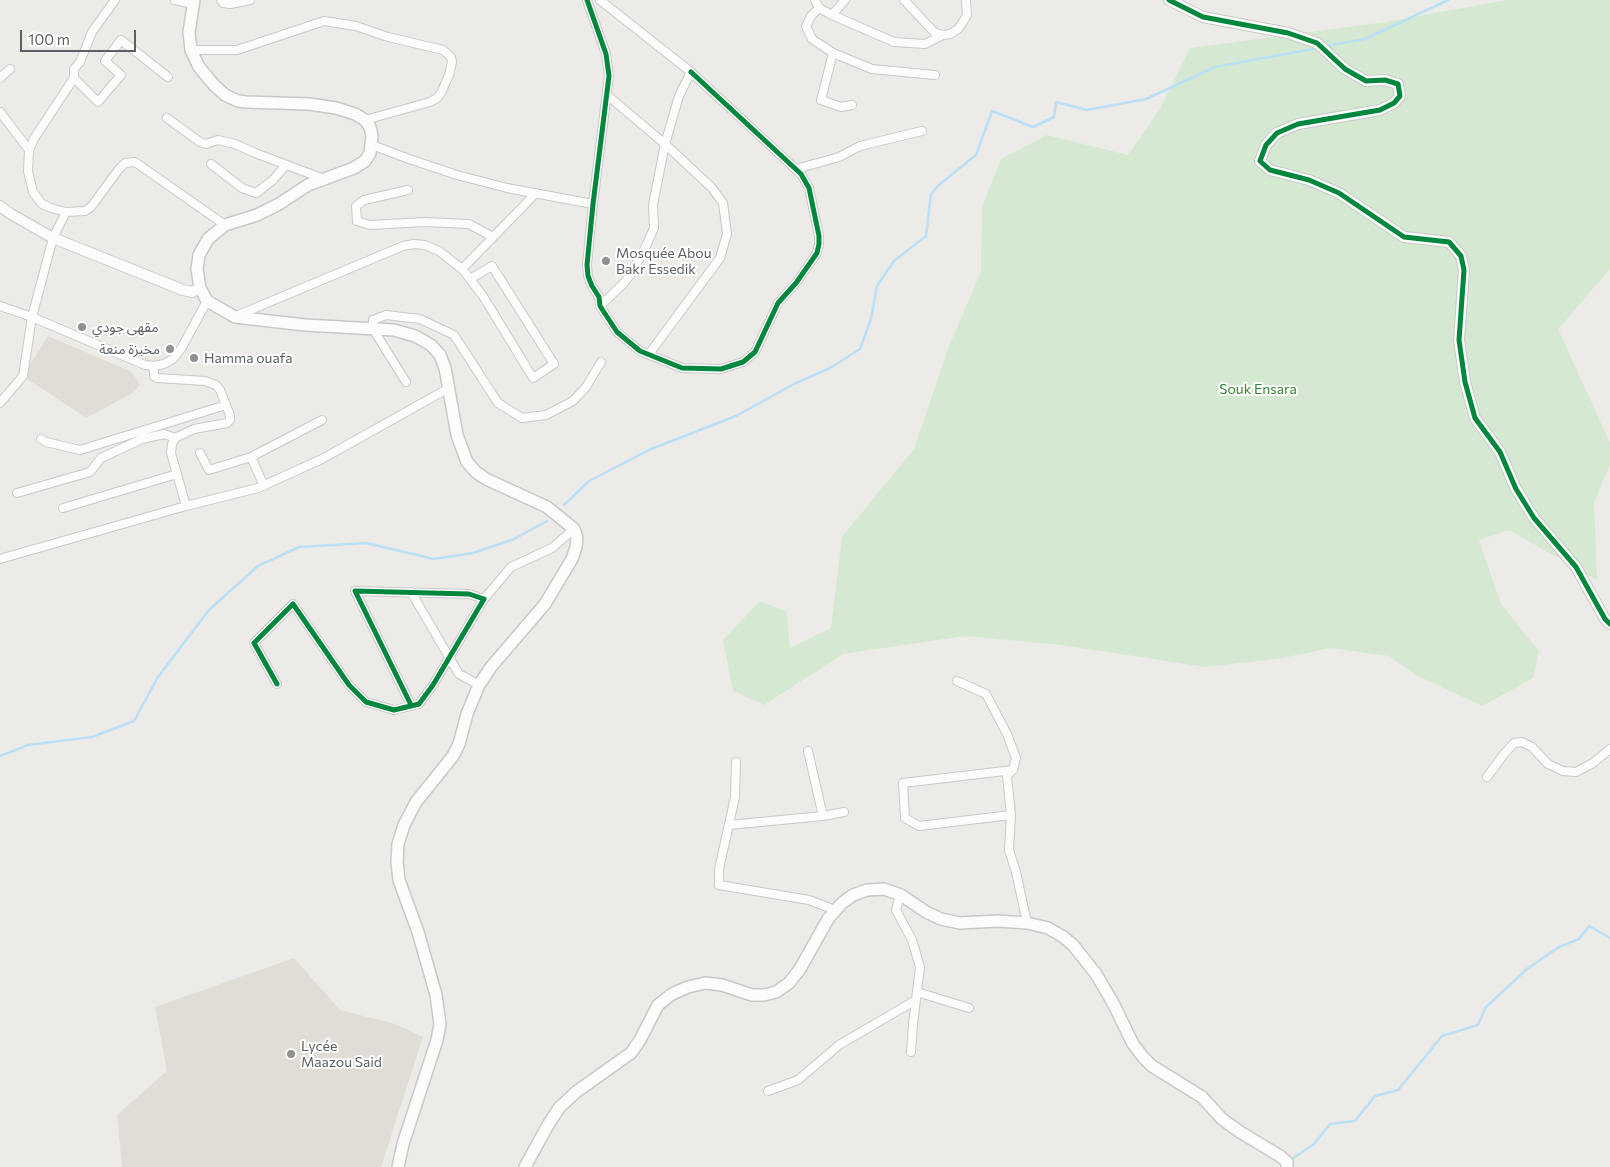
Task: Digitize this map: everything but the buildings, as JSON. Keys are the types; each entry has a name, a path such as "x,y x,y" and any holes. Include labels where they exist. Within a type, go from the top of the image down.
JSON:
{"main road":[{"path":"194,2 189,32 190,50 199,66 214,85 225,95 238,101 309,104 336,108 355,114 365,120 370,127 372,136 370,153 365,160 354,168 308,185 279,204 257,215 226,225 208,239 199,255 197,269 200,288 207,300 235,317 305,325 394,330 414,336 431,345 440,355 449,388 457,435 467,462 486,479 542,504 558,514 574,529 577,538 572,559 544,604 492,667 480,685 467,714 453,756 416,802 404,825 398,844 399,880 418,932 436,994 440,1024 437,1040 403,1144 398,1167"},
{"path":"525,1167 548,1125 560,1108 576,1092 630,1053 640,1040 658,1005 672,994 688,986 705,983 722,985 752,995 776,992 789,983 800,969 835,910 853,894 867,890 884,889 900,895 926,912 941,919 960,923 998,921 1027,923 1048,928 1062,936 1073,945 1096,974 1133,1044 1152,1066 1202,1097 1222,1119 1280,1156 1287,1164"}],"street":[{"path":"115,0 92,32 80,62 74,70 74,78 35,137 29,150 28,172 37,199 42,204 66,212 86,210 91,207 119,168 125,163 135,162 226,225"},
{"path":"176,0 194,2"},
{"path":"221,0 223,3 230,4 250,0"},
{"path":"587,0 606,54 608,76 587,265 588,276 599,297 600,306 617,332 640,351 682,368 720,369 742,362 755,352 776,307 817,253 820,244 819,236 806,180 691,72 604,2"},
{"path":"815,0 819,8 832,15 894,42 925,44 958,29 967,15 966,0"},
{"path":"832,15 844,0"},
{"path":"904,0 935,33 942,35"},
{"path":"1169,0 1203,18 1288,33 1318,43 1345,69 1366,81 1385,80 1398,84 1400,96 1394,103 1380,110 1298,124 1277,133 1266,145 1260,161 1270,170 1309,180 1339,193 1404,237 1449,242 1461,256 1464,270 1459,340 1465,382 1475,418 1500,452 1516,489 1534,518 1576,566 1605,619 1610,624"},
{"path":"819,8 811,16 806,26 812,39 833,53 872,69 935,75"},
{"path":"190,50 237,50 324,20 356,26 388,37 443,50 451,57 452,62 449,75 441,94 437,98 430,102 365,120"},
{"path":"74,78 98,102 121,75 105,61 121,40 168,77"},
{"path":"833,53 821,100 841,107 852,104"},
{"path":"0,78 10,70"},
{"path":"600,306 627,279 654,228 653,205 665,144 679,96 691,72"},
{"path":"607,95 665,144 712,188 723,203 727,234 720,258 649,354"},
{"path":"0,112 29,150"},
{"path":"167,118 200,142 206,144 218,140 236,144 324,179"},
{"path":"796,169 839,156 860,146 922,131"},
{"path":"372,145 458,175 593,204"},
{"path":"211,164 242,188 256,193 273,180 286,165"},
{"path":"408,190 364,200 356,206 357,222 370,225 424,222 469,224 493,237"},
{"path":"462,269 536,193"},
{"path":"0,206 53,238 183,290 192,292 200,288"},
{"path":"0,403 23,376 32,317 53,238 66,212"},
{"path":"235,317 403,246 425,245 439,251 462,269 483,296 533,378 554,364 492,266 470,279"},
{"path":"0,306 32,317 145,365 154,366 164,364 173,359 181,349 207,300"},
{"path":"406,382 373,329 373,320 386,315 420,319 454,335 498,403 522,418 546,415 573,402 586,387 600,362"},
{"path":"154,366 154,376 157,378 205,381 216,385 220,390 230,415 230,420 227,423 194,429 175,438 172,444 171,453 186,506"},
{"path":"0,559 186,506 264,486 322,459 449,388"},
{"path":"41,439 46,442 80,450 226,405"},
{"path":"200,453 209,470 251,457 322,420"},
{"path":"17,493 90,472 101,458 142,439 164,434 175,438"},
{"path":"251,457 264,486"},
{"path":"63,508 177,474"},
{"path":"277,684 254,643 293,604 349,685 366,702 394,710 419,704 484,599 511,567 552,548 574,529"},
{"path":"411,705 355,591 469,594 484,599"},
{"path":"411,592 459,674 480,685"},
{"path":"957,681 986,694 1007,734 1016,758 1013,770 1007,776 1011,815 1009,850 1016,872 1027,923"},
{"path":"1487,777 1514,743 1522,742 1532,747 1548,764 1563,772 1576,772 1592,763 1610,749"},
{"path":"808,752 823,816"},
{"path":"736,762 735,797 719,869 719,885 809,900 835,910"},
{"path":"1011,815 919,826 905,818 903,783 1013,770"},
{"path":"729,824 823,816 844,812"},
{"path":"900,895 896,910 912,940 920,967 911,1052"},
{"path":"768,1091 798,1080 839,1045 916,996 969,1008"}],"shaded area":[{"path":"48,336 132,372 140,385 131,394 86,418 23,376"},
{"name":"Lycée Maazou Said","path":"294,958 340,1010 395,1024 423,1037 381,1167 122,1167 117,1115 167,1071 155,1007"}],"green space":[{"name":"Souk Ensara","path":"1507,0 1610,0 1610,269 1558,329 1610,443 1610,465 1594,502 1597,580 1509,530 1479,540 1501,604 1539,651 1533,678 1482,706 1416,675 1389,656 1330,648 1283,658 1206,667 1061,645 965,636 843,654 764,705 733,691 723,640 760,601 787,612 790,648 831,628 842,537 914,449 949,346 981,272 982,207 1001,159 1047,135 1128,155 1160,109 1190,48 1386,22"}],"waterway":[{"path":"1326,46 1365,39 1448,0"},
{"path":"564,505 589,481 651,449 736,416 794,384 830,368 860,349 871,319 877,286 894,261 926,236 931,194 940,184 976,155 992,111 1033,127 1054,117 1056,102 1087,110 1146,99 1215,67 1318,48"},
{"path":"0,756 28,745 92,737 134,721 158,677 209,610 258,566 299,547 366,543 434,559 473,553 514,539 547,521"},
{"path":"1289,1161 1314,1144 1330,1124 1355,1121 1375,1096 1398,1090 1442,1036 1478,1025 1486,1007 1527,969 1559,947 1579,939 1589,926 1610,938"}],"cycle path":[{"path":"587,0 606,54 609,76 593,204 587,265 588,276 599,297 600,306 617,332 640,351 682,368 721,369 743,362 755,352 778,303 796,283 817,253 819,236 809,188 801,174 691,72"},
{"path":"1169,0 1203,17 1288,33 1317,43 1345,69 1366,81 1385,80 1398,84 1400,96 1394,103 1380,110 1298,124 1277,133 1266,145 1260,161 1270,170 1309,180 1339,193 1404,237 1449,242 1461,256 1464,270 1459,340 1465,382 1475,418 1500,452 1516,489 1534,518 1576,567 1605,619 1610,624"},
{"path":"277,684 254,643 293,604 349,685 366,702 394,710 419,704 433,685 484,599 469,594 355,591 411,705"}],"place":[{"name":"Mosquée Abou Bakr Essedik","path":"606,261"},
{"name":"مقهى جودي","path":"82,327"},
{"name":"مخبزة منعة","path":"170,349"},
{"name":"Hamma ouafa","path":"194,358"},
{"name":"Lycée Maazou Said","path":"291,1054"}]}
